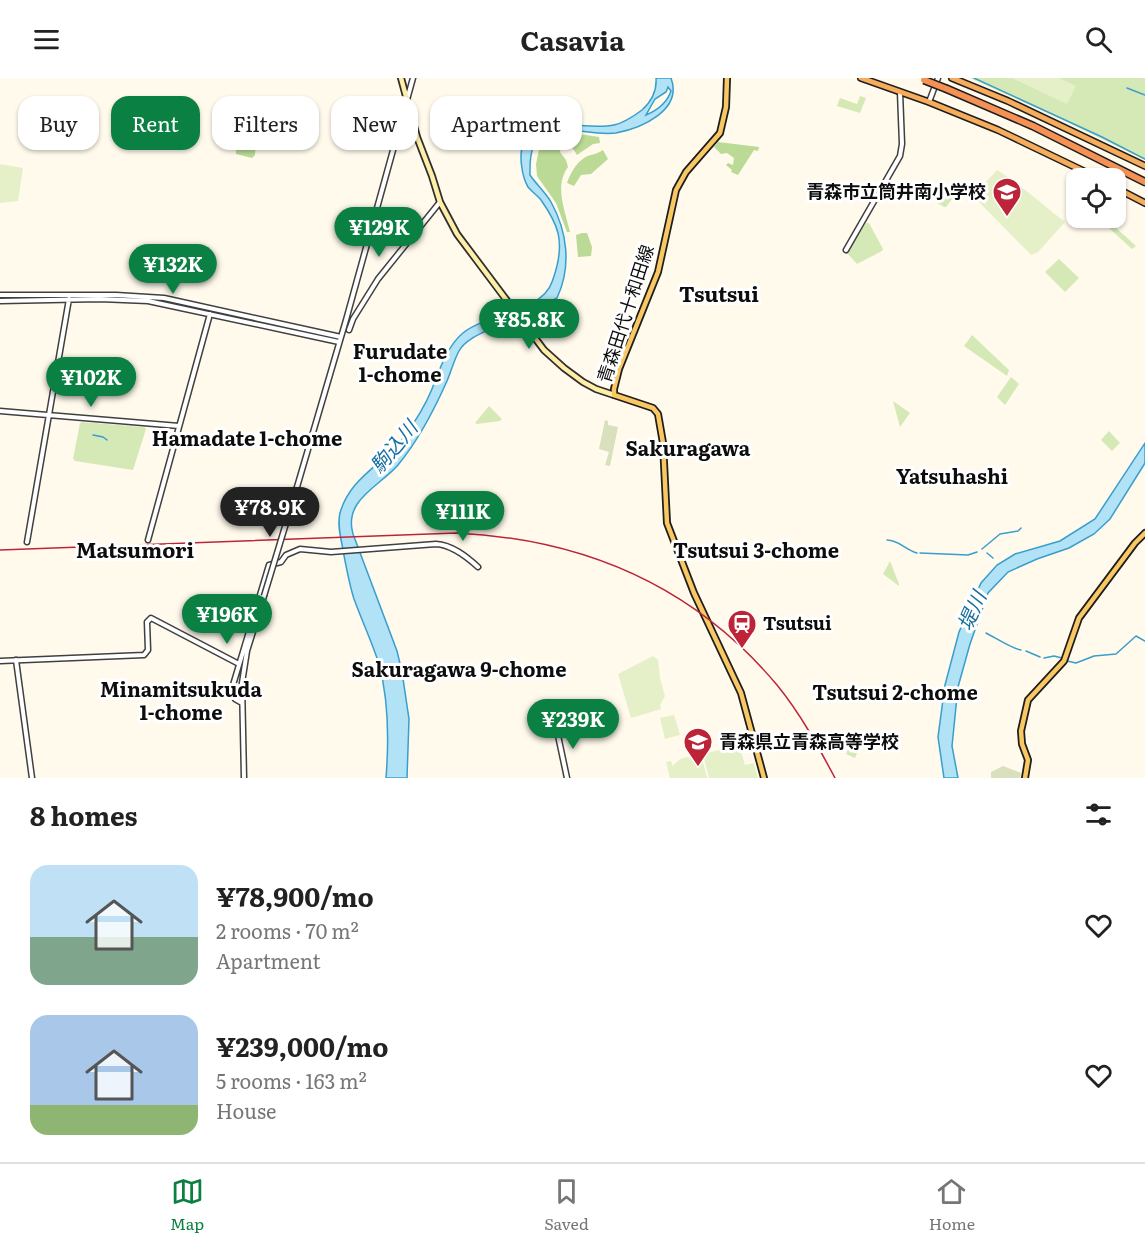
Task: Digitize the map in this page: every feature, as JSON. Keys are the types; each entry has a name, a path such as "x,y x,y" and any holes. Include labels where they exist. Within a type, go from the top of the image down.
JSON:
{"highway":[{"path":"861,78 998,130 1077,168"},
{"path":"952,78 1008,101 1145,166"},
{"path":"922,79 1033,126 1145,182"},
{"path":"1126,193 1145,203"}],"main road":[{"path":"401,78 407,96"},
{"name":"青森田代十和田線","path":"614,395 619,369 658,272 676,190 686,172 720,135 726,107 728,78"},
{"path":"418,140 440,202 457,234 539,345 564,368 589,386 653,408 658,414 663,443 668,523 693,591 741,693 764,778"},
{"path":"1025,778 1028,760 1022,744 1021,731 1028,700 1064,661 1081,615 1145,533"}],"street":[{"path":"409,96 413,78"},
{"path":"929,102 938,78"},
{"path":"846,250 900,156 902,144 900,91"},
{"path":"244,778 242,683 246,657 394,150"},
{"path":"349,330 352,319 372,287 392,259 440,202"},
{"path":"0,295 137,295 173,300 341,337"},
{"path":"0,301 69,299 148,301 339,342"},
{"path":"27,542 69,299"},
{"path":"148,540 210,314"},
{"path":"0,411 179,426"},
{"path":"242,703 235,699 233,692 239,664 269,565 281,562 286,555 300,549 326,552 440,544 459,552 478,567"},
{"path":"0,661 143,655 148,649 147,622 152,618 239,664"},
{"path":"16,660 33,778"},
{"path":"556,726 567,778"}],"green space":[{"path":"970,78 1145,78 1145,160 1065,121"},
{"path":"1012,78 1059,78 1076,86 1067,104"},
{"path":"860,96 866,98 860,113 837,106 840,98 857,104"},
{"path":"582,134 599,137 600,143 593,144 577,155 574,150 582,150"},
{"path":"718,142 759,147 758,151 754,150 738,175 731,172 732,170 726,165 728,163 733,165 734,158 727,153 721,154 714,147"},
{"path":"236,150 255,150 252,158 236,154"},
{"path":"539,150 560,150 566,160 568,167 561,190 570,232 567,232 556,203 537,176 536,164"},
{"path":"603,150 608,159 591,174 581,175 574,186 567,183 581,160"},
{"path":"0,164 23,168 18,201 0,203"},
{"path":"997,170 1065,222 1038,252 1031,255 973,196"},
{"path":"946,188 955,195 944,207 936,202"},
{"path":"866,223 869,223 883,249 857,264 847,253"},
{"path":"1109,228 1116,228 1136,246 1132,249"},
{"path":"587,233 592,247 591,256 578,257 576,235"},
{"path":"1059,259 1079,278 1065,292 1045,272"},
{"path":"972,335 1009,370 1007,376 964,346"},
{"path":"1011,377 1019,384 1005,405 997,397"},
{"path":"893,401 910,413 900,427"},
{"path":"489,406 502,419 475,423"},
{"path":"605,420 608,421 608,425 618,427 610,466 605,465 609,452 599,449"},
{"path":"82,422 144,427 146,429 133,470 75,461 73,459"},
{"path":"1109,431 1120,443 1112,451 1101,440"},
{"path":"890,561 899,584 899,586 883,574"},
{"path":"653,656 658,660 665,696 660,705 661,709 631,718 618,674"},
{"path":"674,715 680,735 665,739 660,718"},
{"path":"855,737 862,740 855,758 846,754"},
{"path":"739,745 745,765 754,763 758,778 709,778 703,754"},
{"path":"701,754 707,778 670,778 666,762 671,761 673,766 684,758 698,760 697,756"},
{"path":"1003,766 1021,773 1020,778 991,778 991,772"}],"water":[{"path":"656,78 671,78 673,89 671,99 658,116 648,122 616,133 582,131 582,125 614,125 636,115 646,107 656,87","holes":["668,87 671,91 661,106 646,115 655,99 666,92"]},
{"path":"522,150 532,150 530,175 549,199 561,225 566,261 565,274 557,298 508,323 478,335 463,346 437,402 412,446 398,465 365,495 353,512 351,522 353,534 397,651 409,719 407,778 386,778 388,735 385,692 379,664 354,599 339,527 340,513 351,490 359,480 396,447 408,431 423,408 444,359 457,338 485,321 537,300 552,282 559,258 558,233 546,208 526,183 521,159"},
{"name":"堤川","path":"1145,443 1145,463 1110,519 1094,534 1069,548 1008,572 988,593 958,687 952,746 958,778 944,778 938,737 945,685 959,632 981,583 997,565 1015,554 1060,541 1095,519"}],"waterway":[{"path":"974,78 1145,159"},
{"path":"1127,88 1145,95"},
{"path":"93,435 107,440"},
{"path":"982,549 1000,534 1018,531 1021,528"},
{"path":"887,540 917,553"},
{"path":"920,553 968,555 977,552"},
{"path":"987,553 993,558"},
{"name":"堤川","path":"986,633 1021,650"},
{"path":"1067,661 1076,663 1094,656 1116,654 1136,636 1145,641"},
{"path":"1026,651 1040,657"},
{"path":"1044,658 1054,656 1062,658"}],"railway":[{"path":"0,550 456,533 503,537 548,545 592,557 633,574 672,595 709,620 744,650 777,685 801,718 835,778"}],"place":[{"name":"青森市立筒井南小学校","path":"1007,218"},
{"name":"Tsutsui","path":"742,650"},
{"name":"青森県立青森高等学校","path":"698,768"}],"district":[{"name":"Tsutsui","path":"719,295"},
{"name":"Furudate 1-chome","path":"400,364"},
{"name":"Hamadate 1-chome","path":"247,439"},
{"name":"Sakuragawa","path":"688,449"},
{"name":"Yatsuhashi","path":"952,477"},
{"name":"Matsumori","path":"135,551"},
{"name":"Tsutsui 3-chome","path":"756,551"},
{"name":"Sakuragawa 9-chome","path":"459,670"},
{"name":"Tsutsui 2-chome","path":"895,693"},
{"name":"Minamitsukuda 1-chome","path":"181,702"}],"water label":[{"name":"駒込川","path":"394,447"}]}
